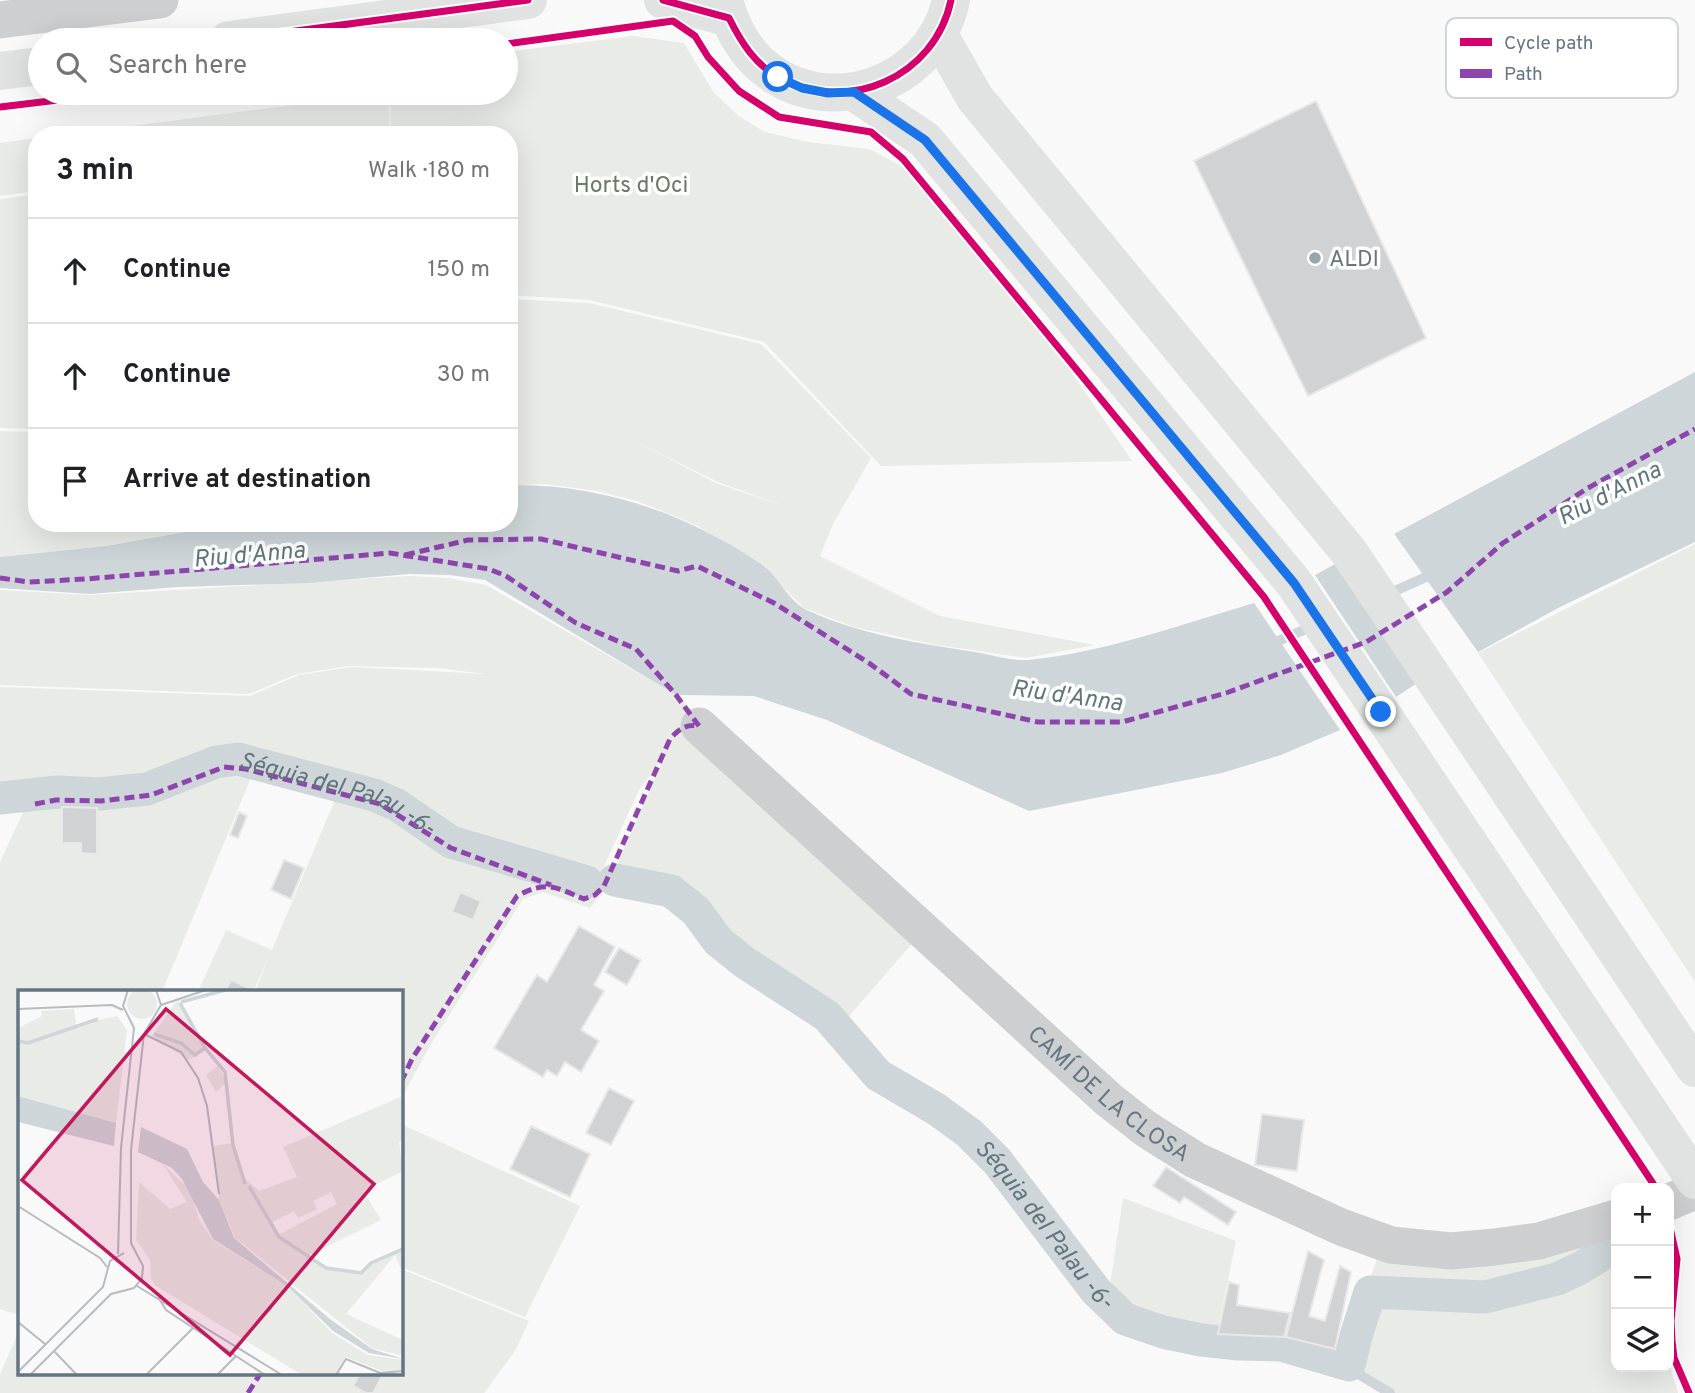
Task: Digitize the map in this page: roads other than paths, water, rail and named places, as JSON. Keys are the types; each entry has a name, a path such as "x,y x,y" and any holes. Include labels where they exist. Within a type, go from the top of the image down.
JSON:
{"main road":[{"path":"319,28 528,0"},
{"path":"663,0 726,9 740,41 757,61 778,77 802,88 828,93 854,92 880,85 903,73 923,56 945,17"},
{"path":"945,17 975,98 1349,552 1695,1068"},
{"path":"0,71 28,68"},
{"path":"854,92 925,140 1294,583 1695,1180"}],"street":[{"path":"0,20 160,0"},
{"name":"CAMÍ DE LA CLOSA","path":"699,726 1109,1100 1146,1129 1195,1160 1340,1227 1391,1245 1451,1251 1494,1247 1539,1241 1611,1219"},
{"path":"1674,1200 1695,1191"}],"water":[{"path":"1695,372 1695,542 1560,607 1478,652 1394,534"},
{"path":"518,485 577,490 642,505 704,530 763,565 801,606 827,619 892,638 1010,659 1028,660 1086,651 1254,603 1340,730 1281,755 1222,773 1029,811 827,720 754,696 676,695 485,580 450,575 409,574 309,583 178,587 90,594 0,588 0,557 106,546 185,532 518,532"},
{"path":"1337,563 1417,683 1396,697 1315,575"}],"waterway":[{"name":"Riu d'Anna","path":"1388,594 1435,573"},
{"name":"Riu d'Anna","path":"1269,645 1313,626"},
{"name":"Séquia del Palau -6-","path":"0,798 57,792 99,794 147,789 216,762 238,759 374,795 397,805 451,842 587,882"},
{"name":"Séquia del Palau -6-","path":"615,880 671,891 696,911 718,941 744,962 827,1016 878,1075 936,1109 969,1133 997,1161 1096,1291 1125,1319 1163,1332 1201,1340 1281,1345 1349,1365 1370,1292 1485,1297 1557,1279 1611,1249"},
{"path":"1349,1365 1355,1372 1390,1393"}],"place":[{"name":"ALDI","path":"1315,258"}],"park label":[{"name":"Horts d'Oci","path":"631,184"}]}
